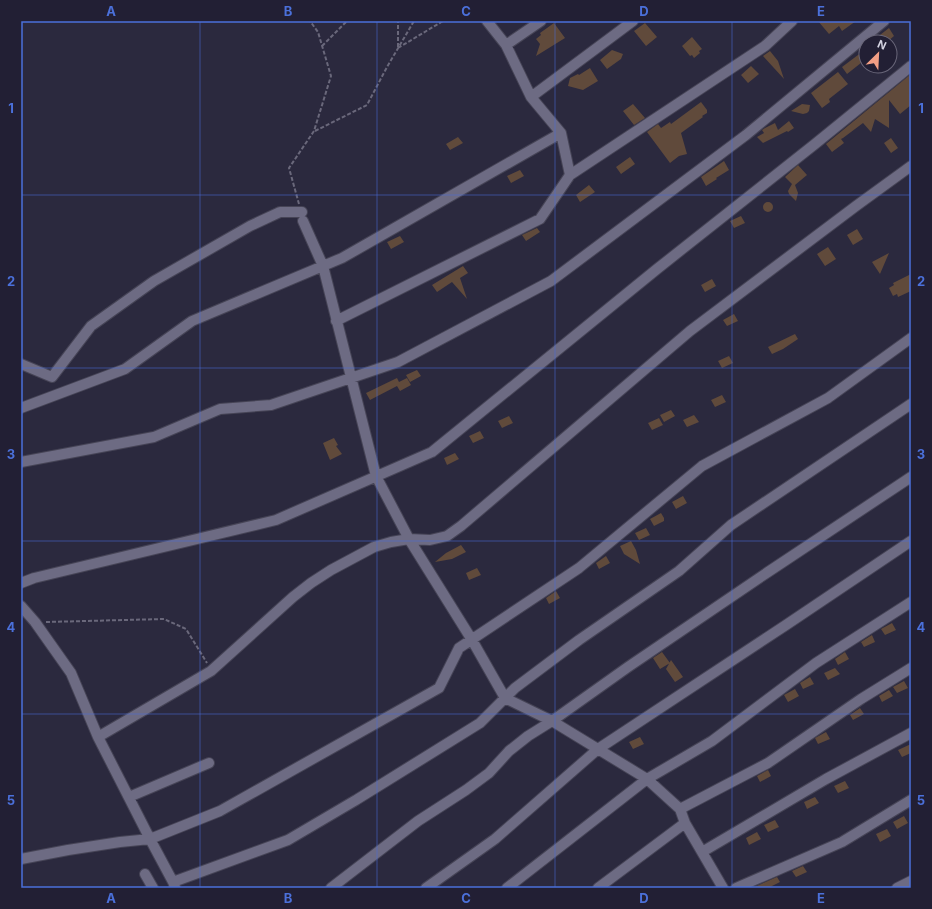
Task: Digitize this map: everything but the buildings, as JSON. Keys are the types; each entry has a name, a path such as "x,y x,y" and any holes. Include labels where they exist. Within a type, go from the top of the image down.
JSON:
{"street":[{"path":"487,21 506,45 531,98 561,133 570,175"},
{"path":"506,45 541,21"},
{"path":"531,98 633,21"},
{"path":"336,321 540,219 570,175 765,46 792,21"},
{"path":"21,462 154,437 220,409 271,405 398,362 551,281 746,135 884,21"},
{"path":"21,583 34,578 276,520 432,452 657,269 911,66"},
{"path":"21,408 125,368 192,321 342,258 561,133"},
{"path":"98,737 211,671 293,597 331,570 374,547 391,542 409,539 430,540 447,536 461,526 690,331 911,166"},
{"path":"21,364 52,377 91,326 154,281 250,226 280,212 302,215 323,266 376,476 409,539 472,640 505,698 552,721 648,779 680,809 685,823 723,888"},
{"path":"21,859 68,850 150,839 220,811 439,688 458,648 579,568 702,466 828,398 911,338"},
{"path":"21,606 35,622 71,673 98,737 174,885 288,840 356,800 480,723 515,688 678,571 731,525 911,404"},
{"path":"330,888 418,821 477,782 509,751 528,736 768,572 911,477"},
{"path":"426,888 495,839 598,749 911,541"},
{"path":"507,888 648,779 712,741 816,663 911,602"},
{"path":"680,809 768,763 862,699 911,668"},
{"path":"702,852 826,779 911,733"},
{"path":"129,797 209,763"},
{"path":"736,888 842,842 911,800"},
{"path":"598,888 685,823"},
{"path":"145,874 153,888"},
{"path":"897,888 911,881"}],"path":[{"path":"302,215 289,168 314,132 331,76 318,32 310,21"},
{"path":"322,46 347,21"},
{"path":"398,21 398,48"},
{"path":"314,132 368,105 386,67 414,21"},
{"path":"398,48 443,21"},
{"path":"35,622 164,619 186,629 211,671"}]}
